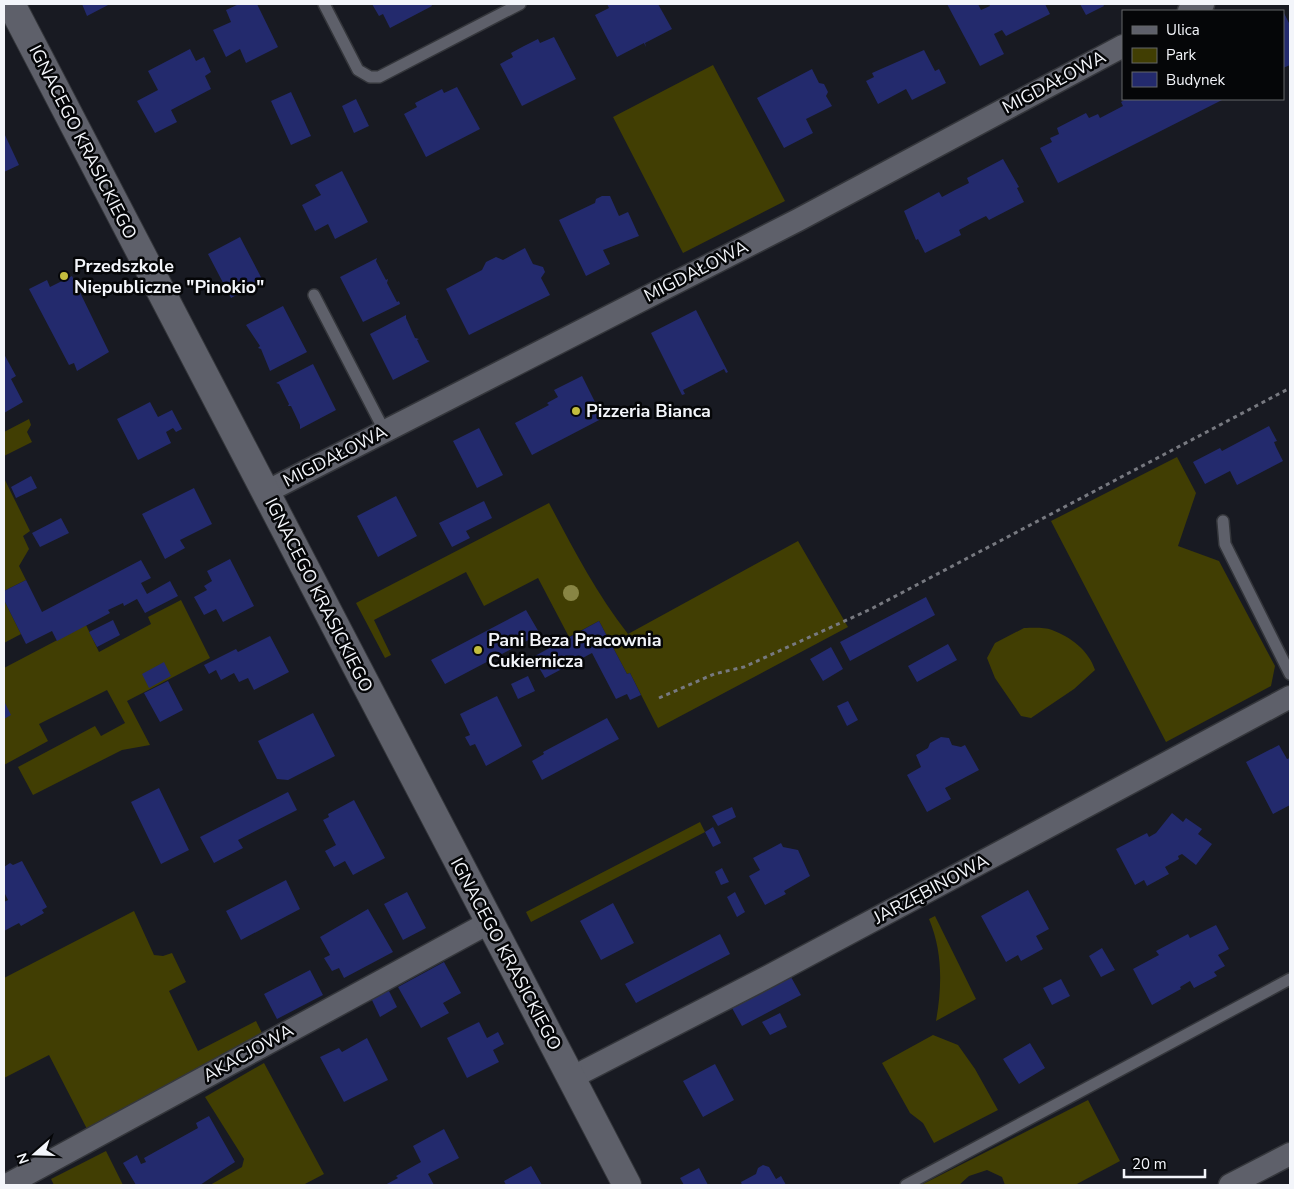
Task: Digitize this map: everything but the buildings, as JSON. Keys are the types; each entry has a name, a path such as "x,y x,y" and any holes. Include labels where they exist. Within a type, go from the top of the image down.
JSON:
{"street":[{"name":"IGNACEGO KRASICKIEGO","path":"11,4 627,1185"},
{"path":"1190,10 1203,4"},
{"name":"MIGDAŁOWA","path":"266,492 798,220 1122,47"},
{"name":"JARZĘBINOWA","path":"571,1078 777,972 1290,697"},
{"name":"AKACJOWA","path":"8,1185 490,922"},
{"path":"1230,1185 1290,1154"}],"lane":[{"path":"324,4 358,70 370,77 379,77 520,4"},
{"path":"314,295 385,432"},
{"path":"1223,521 1225,544 1290,674"},
{"path":"906,1185 1290,979"}],"path":[{"path":"659,698 714,674 744,667 871,609 1290,388"}],"green space":[{"path":"713,65 785,201 683,253 613,117"},
{"path":"29,419 31,425 27,432 32,442 4,456 4,432"},
{"path":"1177,457 1196,493 1178,546 1219,561 1275,666 1271,686 1166,742 1051,521"},
{"path":"4,478 30,531 23,536 29,549 19,566 26,580 4,591"},
{"path":"549,503 595,586 628,634 798,541 848,627 658,728 630,673 627,674 599,621 569,637 538,578 484,606 466,572 374,620 391,655 385,658 356,603"},
{"path":"4,600 21,634 4,643"},
{"path":"181,600 210,658 127,701 150,745 122,750 33,795 18,767 95,726 101,736 125,723 107,690 39,724 48,741 4,765 4,668 86,625 99,652 151,624 148,617"},
{"path":"1024,628 1049,629 1066,637 1084,651 1095,670 1074,689 1031,718 1021,716 995,678 987,658 995,643"},
{"path":"700,822 705,832 531,922 526,912"},
{"path":"134,911 154,955 163,956 172,953 186,982 169,991 198,1051 256,1021 263,1035 87,1129 49,1055 4,1078 4,978"},
{"path":"935,916 976,999 936,1021 940,970 937,944 929,919"},
{"path":"933,1035 958,1045 975,1069 998,1110 934,1143 923,1123 910,1113 882,1063"},
{"path":"264,1063 324,1174 303,1185 210,1185 242,1167 244,1159 205,1097"},
{"path":"1088,1100 1120,1161 1075,1185 1005,1185 1002,1177 987,1170 969,1176 959,1185 921,1185"},
{"path":"106,1151 123,1185 54,1185 51,1179"}],"place":[{"name":"Przedszkole Niepubliczne \"Pinokio\"","path":"64,276"},
{"name":"Pizzeria Bianca","path":"576,411"},
{"name":"Pani Beza Pracownia Cukiernicza","path":"478,650"}]}
